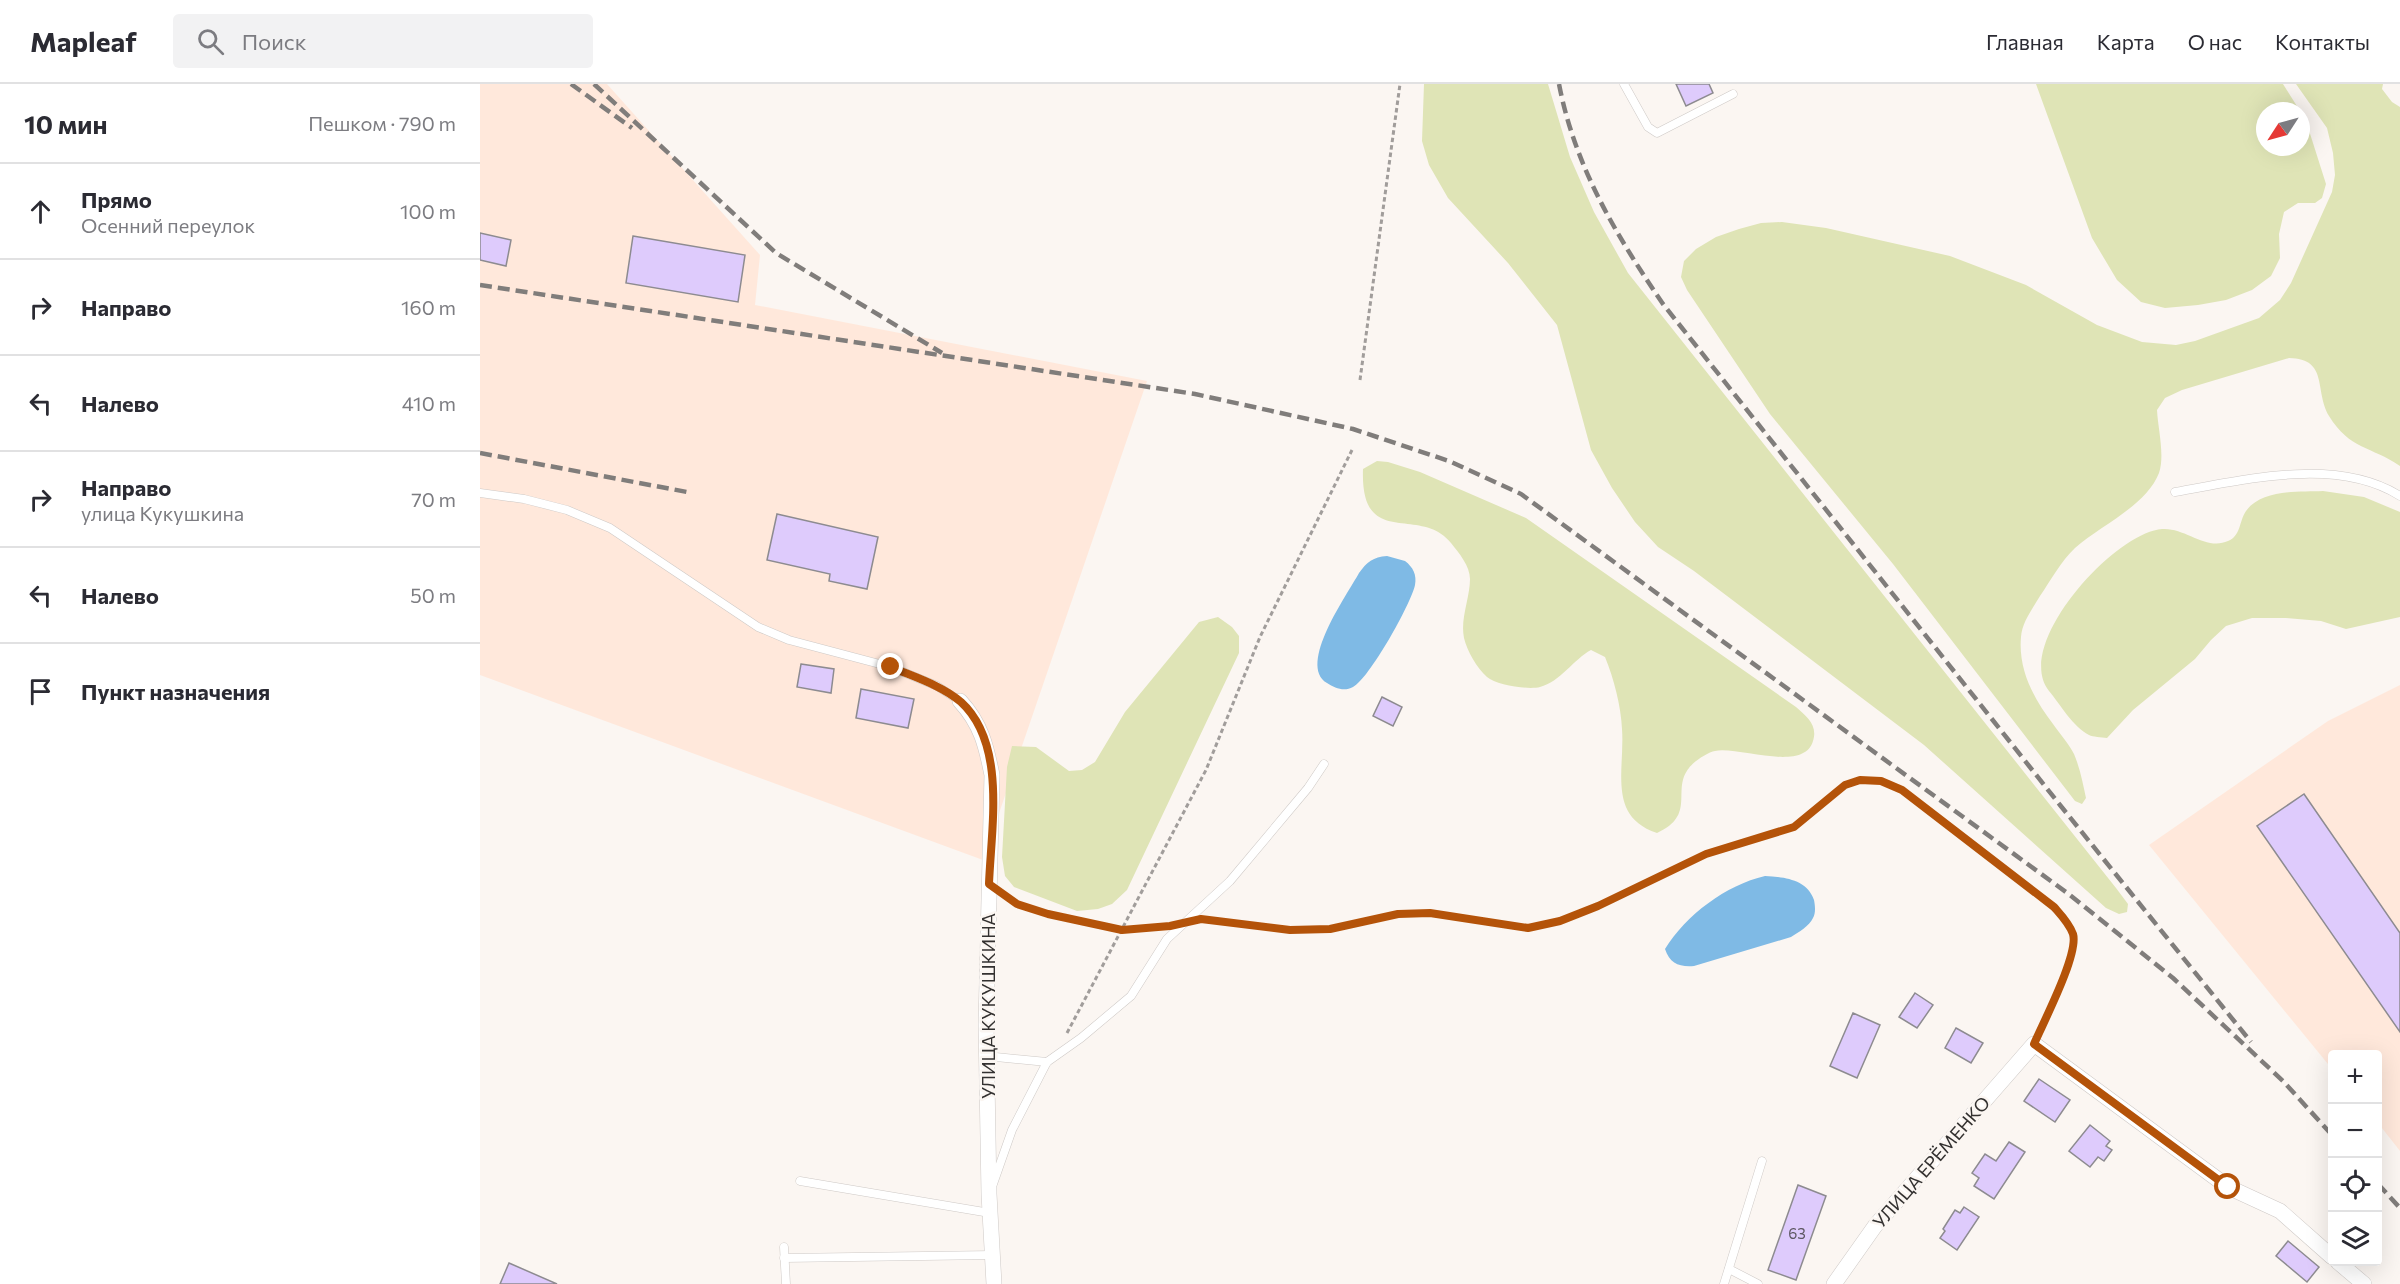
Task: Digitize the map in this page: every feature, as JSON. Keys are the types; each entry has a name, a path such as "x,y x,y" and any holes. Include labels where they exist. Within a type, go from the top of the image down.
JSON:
{"street":[{"name":"УЛИЦА КУКУШКИНА","path":"960,701 978,724 987,747 992,775 986,1056 989,1194 994,1284"},
{"path":"2034,1044 2228,1187 2280,1211 2328,1253"},
{"name":"УЛИЦА ЕРЁМЕНКО","path":"1834,1284 1875,1226 2034,1044"},
{"path":"2343,1266 2364,1284"}],"lane":[{"path":"1624,84 1648,127 1657,133 1733,94"},
{"path":"2175,492 2262,477 2316,474 2358,479 2389,489 2400,496"},
{"path":"480,493 524,499 567,510 610,528 758,627 789,640 891,667 937,686 960,701"},
{"path":"989,1194 1012,1130 1047,1062 1081,1038 1131,996 1167,939 1230,881 1302,796 1324,764"},
{"path":"986,1056 1047,1062"},
{"path":"1724,1284 1762,1161"},
{"path":"800,1181 990,1213"},
{"path":"784,1247 786,1284"},
{"path":"784,1258 993,1255"},
{"path":"1729,1269 1758,1284"}],"path":[{"path":"1360,380 1400,84"},
{"path":"1066,1034 1206,770 1260,637 1352,450"},
{"path":"989,884 1017,904 1048,914 1122,930 1201,919 1290,930 1330,929 1398,914 1430,913 1528,928 1560,921 1598,906 1706,854 1794,827 1845,785 1860,780 1881,781 1902,790 2054,907 2067,922 2074,936 2073,949 2068,967 2034,1044"}],"shaded area":[{"path":"480,84 607,84 760,255 755,305 1147,381 983,860 480,675"},
{"path":"2400,685 2400,1151 2382,1128 2382,1050 2328,1050 2328,1064 2149,845 2328,721"}],"green space":[{"path":"1424,84 1548,84 1570,157 1594,212 1628,273 2116,888 2128,904 2127,912 2119,914 2106,908 1924,745 1694,571 1658,547 1635,522 1612,488 1591,450 1557,325 1508,263 1448,198 1429,165 1422,141"},
{"path":"2036,84 2283,84 2294,102 2256,102 2256,156 2310,156 2310,134 2326,184 2322,198 2315,203 2298,203 2284,212 2279,234 2280,258 2271,276 2252,290 2226,300 2165,308 2141,302 2117,280 2092,238"},
{"path":"2296,84 2383,84 2382,89 2392,102 2400,107 2400,466 2353,441 2337,427 2325,406 2315,370 2302,360 2289,358 2182,390 2165,398 2157,410 2161,466 2153,485 2134,505 2070,553 2031,610 2022,631 2022,661 2029,684 2046,714 2074,754 2086,798 2082,804 2075,801 1893,564 1770,414 1687,290 1681,277 1684,261 1696,249 1716,237 1761,223 1782,222 1826,228 1950,256 2026,285 2097,325 2142,342 2176,345 2195,341 2259,318 2280,300 2291,283 2332,192 2335,175 2327,128"},
{"path":"1377,461 1420,472 1526,518 1796,707 1813,726 1813,741 1807,750 1797,755 1784,757 1725,750 1709,753 1697,760 1684,776 1680,810 1669,826 1657,833 1641,826 1631,816 1622,790 1620,711 1605,657 1591,650 1554,680 1540,687 1512,686 1487,677 1473,659 1464,638 1463,623 1470,574 1461,555 1438,532 1381,518 1371,510 1365,494 1363,469"},
{"path":"2323,491 2364,497 2400,512 2400,617 2346,629 2321,621 2286,618 2252,618 2226,626 2195,659 2133,710 2107,738 2089,735 2072,721 2049,691 2041,671 2044,647 2056,620 2074,594 2096,569 2119,549 2142,535 2162,529 2171,529 2204,541 2220,543 2235,536 2246,511 2262,499 2282,493"},
{"path":"1218,617 1232,627 1239,636 1239,653 1127,890 1112,904 1098,909 1077,911 1014,887 1005,876 1002,857 1007,767 1012,746 1036,747 1069,771 1082,770 1095,762 1125,712 1199,622"}],"water":[{"path":"1387,556 1405,561 1412,569 1415,575 1415,585 1412,595 1389,640 1369,670 1353,687 1336,688 1327,683 1319,674 1318,661 1327,630 1359,573 1371,561"},
{"path":"1765,876 1794,880 1811,893 1815,911 1813,918 1806,926 1791,937 1694,966 1684,966 1672,961 1665,949 1696,913 1736,886"}],"building":[{"path":"1676,84 1709,84 1713,93 1686,106"},
{"path":"480,233 511,240 506,266 480,260"},
{"path":"633,236 745,255 738,302 626,283"},
{"path":"777,514 878,537 867,589 829,581 830,574 767,560"},
{"path":"801,664 834,669 831,693 797,687"},
{"path":"861,689 914,699 908,728 856,718"},
{"path":"1382,697 1402,707 1393,726 1373,716"},
{"path":"2304,794 2400,933 2400,1032 2257,826"},
{"path":"1915,993 1933,1005 1917,1028 1899,1017"},
{"path":"1853,1013 1880,1025 1857,1078 1830,1066"},
{"path":"1956,1028 1983,1043 1971,1063 1945,1048"},
{"path":"2039,1079 2070,1100 2055,1122 2024,1101"},
{"path":"2090,1125 2110,1141 2106,1146 2112,1150 2104,1161 2098,1157 2090,1167 2069,1151"},
{"path":"2009,1142 2025,1152 1994,1199 1974,1186 1979,1178 1972,1173 1985,1154 1996,1161"},
{"path":"1798,1185 1826,1196 1796,1280 1768,1270"},
{"path":"1964,1207 1979,1217 1957,1250 1940,1238 1955,1210 1960,1213"},
{"path":"2288,1241 2319,1267 2307,1282 2276,1256"},
{"path":"509,1263 557,1284 500,1284"}],"railway":[{"path":"571,84 632,128"},
{"path":"594,84 776,253 942,353"},
{"path":"1559,84 1575,144 1599,199 1629,252 1663,304 2251,1042"},
{"path":"480,285 1195,394 1353,429 1449,461 1521,494 2070,895 2173,978 2283,1081 2328,1131"},
{"path":"480,453 687,492"},
{"path":"2382,1188 2400,1208"}],"route":[{"path":"891,667 937,686 960,701 978,724 987,747 992,775 989,884 1017,904 1048,914 1122,930 1170,926 1201,919 1290,930 1330,929 1398,914 1430,913 1528,928 1560,921 1598,906 1706,854 1752,838 1794,827 1845,785 1860,780 1881,781 1902,790 2054,907 2067,922 2074,936 2073,949 2068,967 2034,1044 2228,1187"}]}
